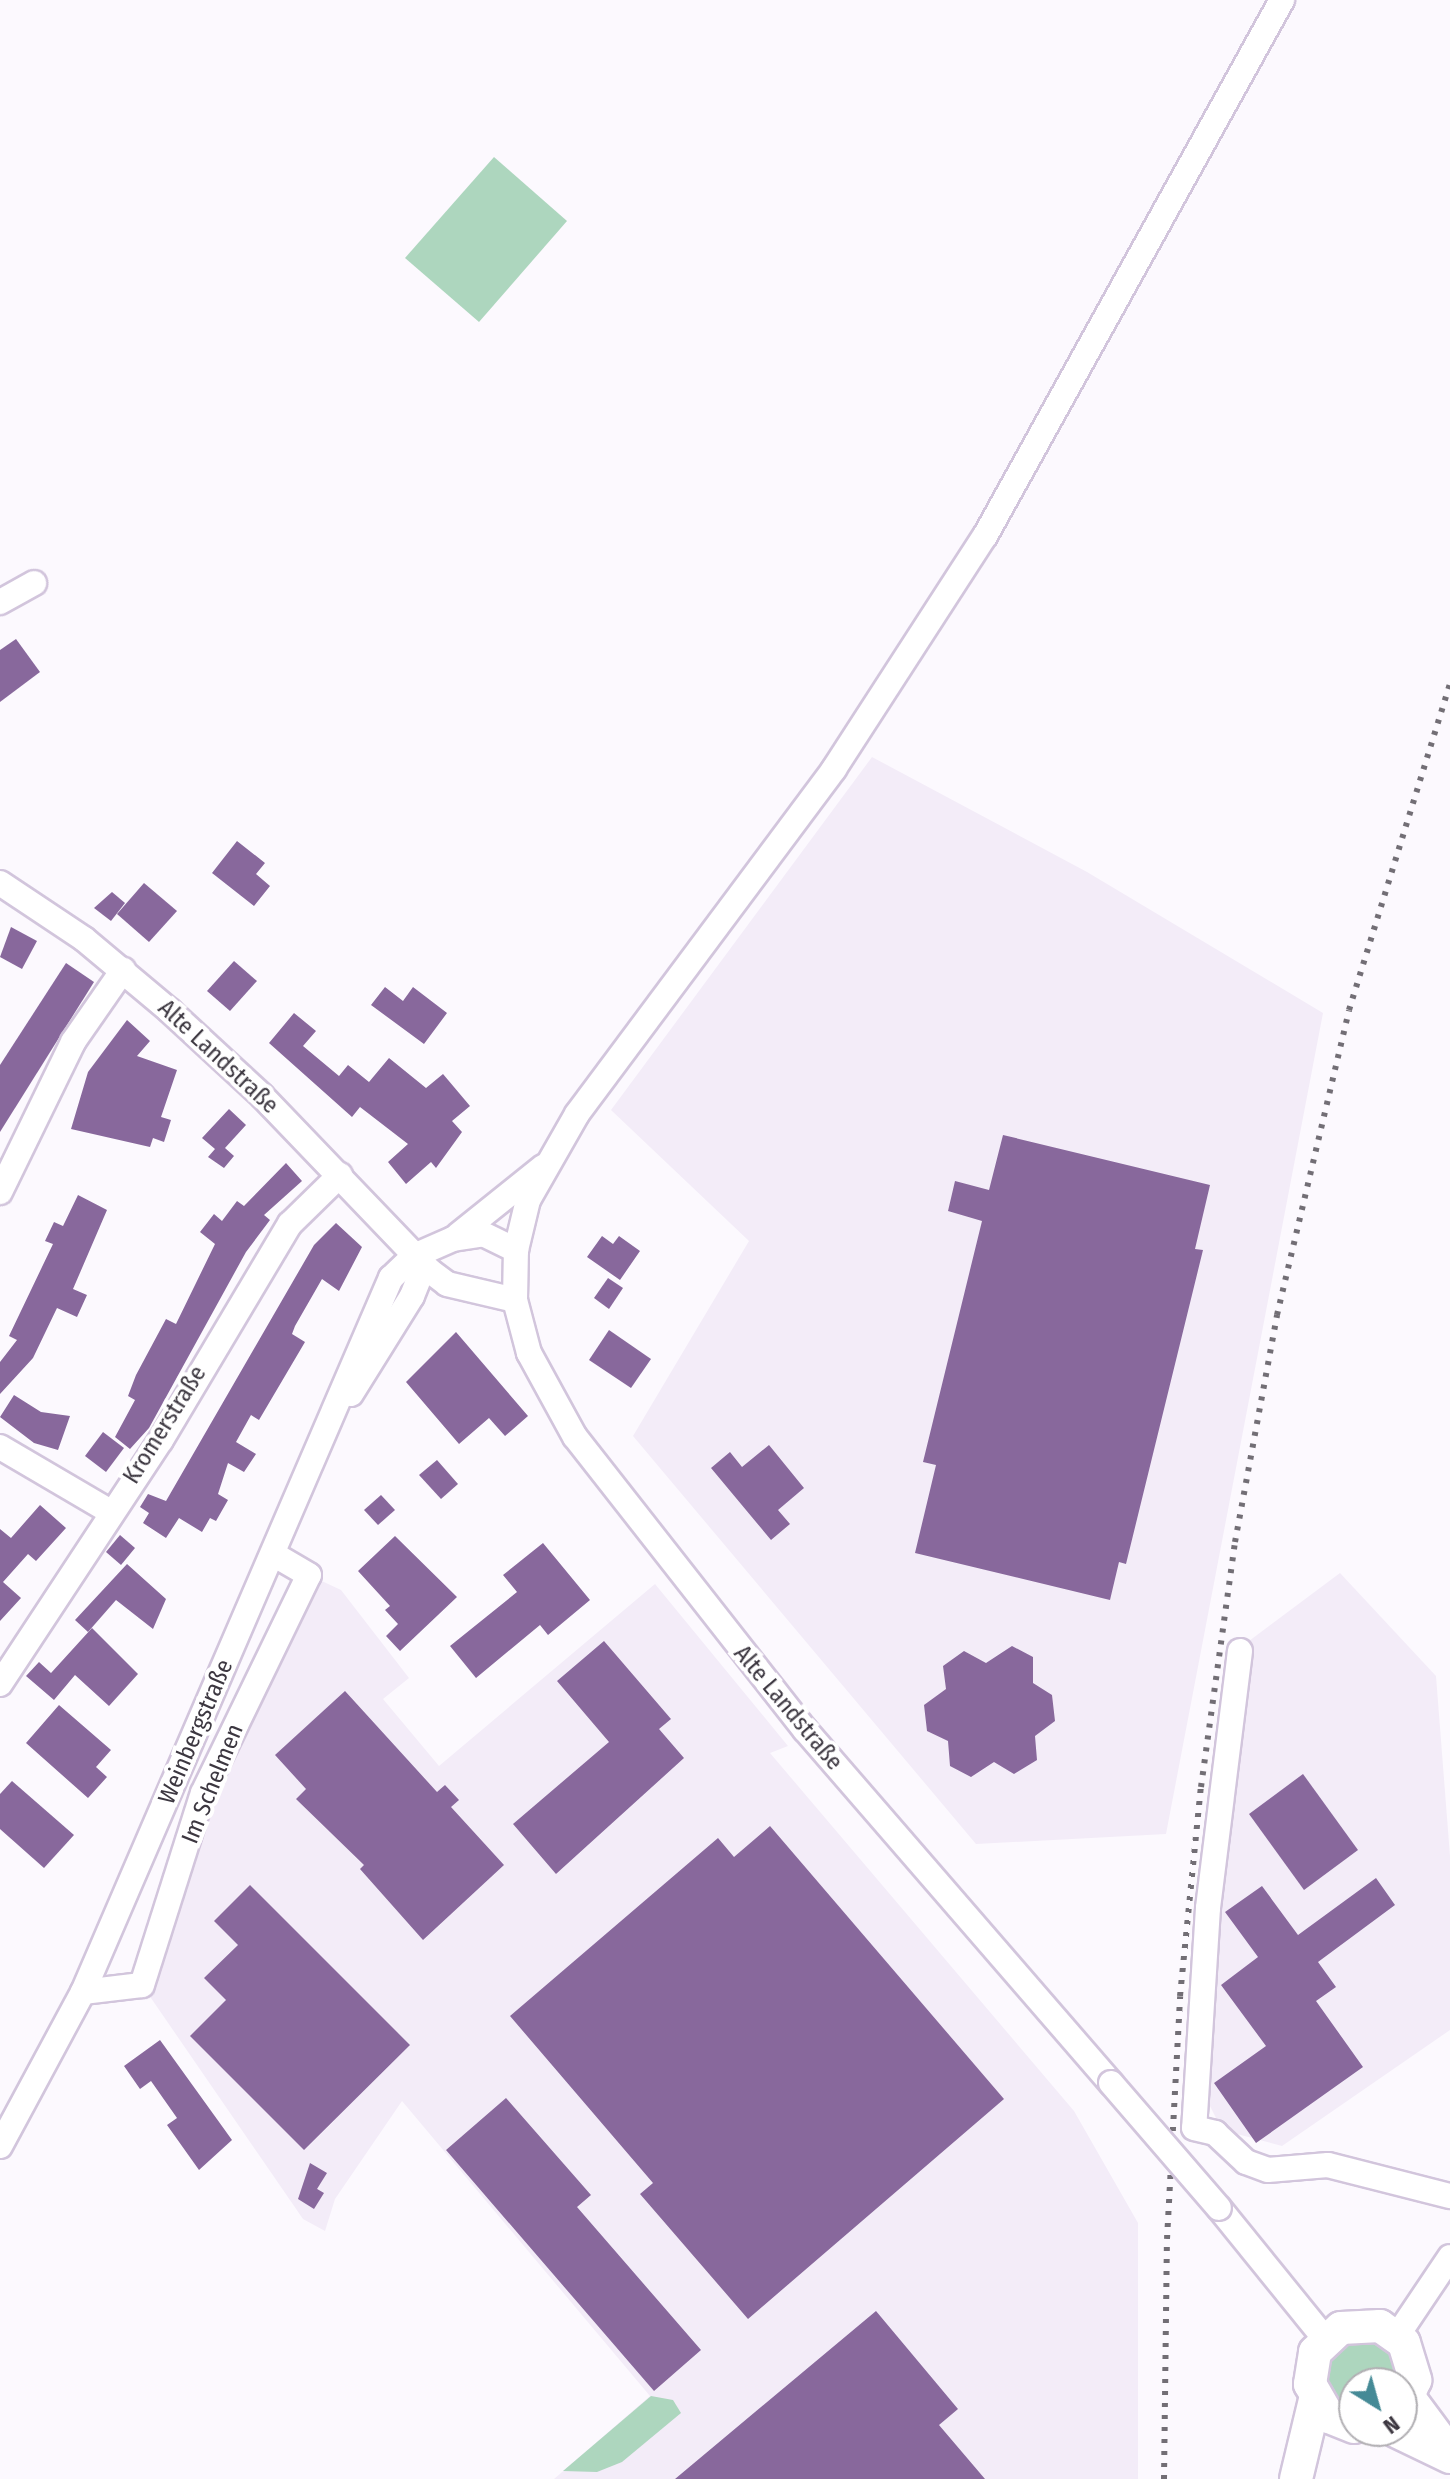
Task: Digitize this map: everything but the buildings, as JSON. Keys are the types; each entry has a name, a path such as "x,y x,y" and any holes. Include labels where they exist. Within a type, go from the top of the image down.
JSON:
{"main road":[{"path":"1296,2479 1315,2400 1310,2368 1325,2339 1360,2323 1397,2336 1413,2367"},
{"path":"1315,2400 1338,2417"},
{"path":"1418,2418 1450,2455"},
{"path":"1418,2441 1450,2455"},
{"path":"1308,2479 1338,2443"}],"street":[{"path":"453,1239 543,1167 916,646 1058,409 1282,0"},
{"path":"0,602 34,583"},
{"name":"Alte Landstraße","path":"0,883 123,970 340,1175 414,1256 447,1284 515,1300"},
{"path":"0,1192 73,1042 123,970"},
{"name":"Alte Landstraße","path":"543,1167 516,1250 515,1300 548,1393 608,1481 805,1730 1219,2208 1325,2339"},
{"name":"Kromerstraße","path":"0,1684 109,1511 161,1440 290,1224 340,1175"},
{"path":"324,1440 359,1342 391,1278 414,1256 453,1239 483,1234 516,1250"},
{"path":"324,1440 412,1296 420,1276 414,1256"},
{"path":"412,1296 447,1284"},
{"name":"Weinbergstraße","path":"0,2146 83,1992 324,1440"},
{"path":"0,1447 109,1511"},
{"name":"Im Schelmen","path":"83,1992 142,1985 203,1793 309,1575 273,1554"},
{"path":"1240,1651 1201,1991 1194,2128 1215,2133 1246,2162 1268,2170 1328,2165 1450,2196"},
{"path":"1397,2336 1450,2257"}],"shaded area":[{"path":"872,757 1087,872 1323,1013 1166,1834 976,1844 633,1436 749,1241 611,1110"},
{"path":"1340,1573 1436,1676 1450,1856 1450,2030 1282,2146 1222,2130 1204,2094 1245,1644"},
{"path":"309,1575 341,1590 409,1678 383,1699 439,1766 655,1584 788,1746 770,1753 1074,2111 1138,2223 1138,2479 554,2479 650,2396 402,2101 335,2199 325,2231 303,2219 142,1985 203,1793"}],"green space":[{"path":"494,157 567,221 479,322 405,258"},
{"path":"1370,2338 1389,2347 1396,2367 1338,2367 1338,2400 1326,2389 1328,2360 1341,2344"},
{"path":"651,2396 673,2400 681,2413 622,2462 597,2472 563,2471"}],"railway":[{"path":"1164,2479 1167,2239 1180,1996 1201,1787 1235,1542 1277,1315 1349,1010 1450,684"}]}
